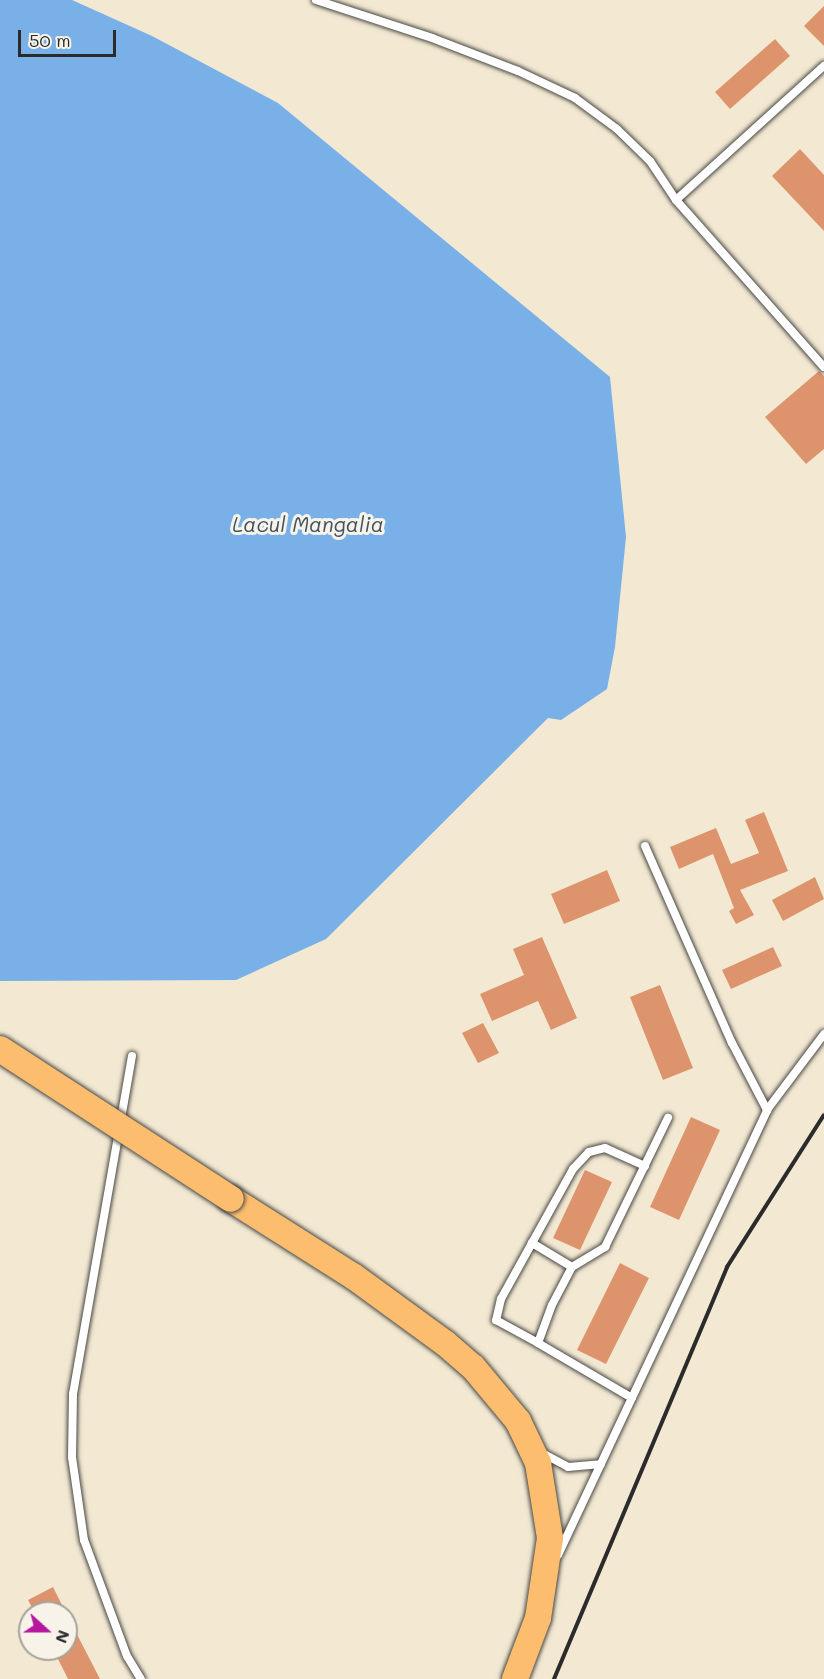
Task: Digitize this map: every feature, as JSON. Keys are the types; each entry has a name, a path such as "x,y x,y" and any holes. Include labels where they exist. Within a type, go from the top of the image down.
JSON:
{"highway":[{"path":"0,1049 353,1276 445,1343 495,1391 531,1446 546,1494 550,1538 547,1578 538,1618 515,1679"}],"lane":[{"path":"316,0 432,38 575,98 617,129 650,161 676,200 822,361"},
{"path":"676,200 824,66"},
{"path":"645,846 732,1043 767,1110"},
{"path":"547,1578 767,1110 824,1034"},
{"path":"132,1056 74,1394 72,1457 84,1540 127,1656 141,1679"},
{"path":"538,1343 552,1305 572,1267 605,1247 668,1118"},
{"path":"632,1398 496,1320 501,1299 573,1169 588,1152 605,1148 645,1166"},
{"path":"532,1243 572,1267"},
{"path":"531,1446 560,1465 584,1467 601,1464"}],"water":[{"name":"Lacul Mangalia","path":"0,0 72,0 152,36 278,103 610,377 626,537 615,647 607,689 561,720 548,718 326,939 236,980 0,981"}],"building":[{"path":"824,6 824,46 804,26"},
{"path":"775,39 790,56 730,109 715,92"},
{"path":"800,149 824,175 824,231 772,176"},
{"path":"819,371 824,376 824,449 806,464 765,417"},
{"path":"764,812 788,871 740,890 754,915 736,924 729,911 734,908 713,854 679,869 670,847 716,828 731,864 759,853 745,820"},
{"path":"607,870 620,901 564,924 551,894"},
{"path":"815,877 824,899 783,921 772,900"},
{"path":"542,937 577,1018 551,1030 538,1001 492,1021 480,994 524,975 513,949"},
{"path":"773,947 782,966 731,989 722,970"},
{"path":"660,985 693,1068 663,1080 630,997"},
{"path":"483,1023 499,1053 478,1063 462,1033"},
{"path":"691,1117 720,1130 679,1220 650,1207"},
{"path":"585,1170 612,1182 580,1250 553,1238"},
{"path":"620,1263 649,1278 606,1364 577,1350"},
{"path":"53,1587 60,1601 29,1601"},
{"path":"78,1636 100,1679 68,1679 59,1661 78,1661"}],"railway":[{"path":"554,1679 727,1267 824,1115"}]}
